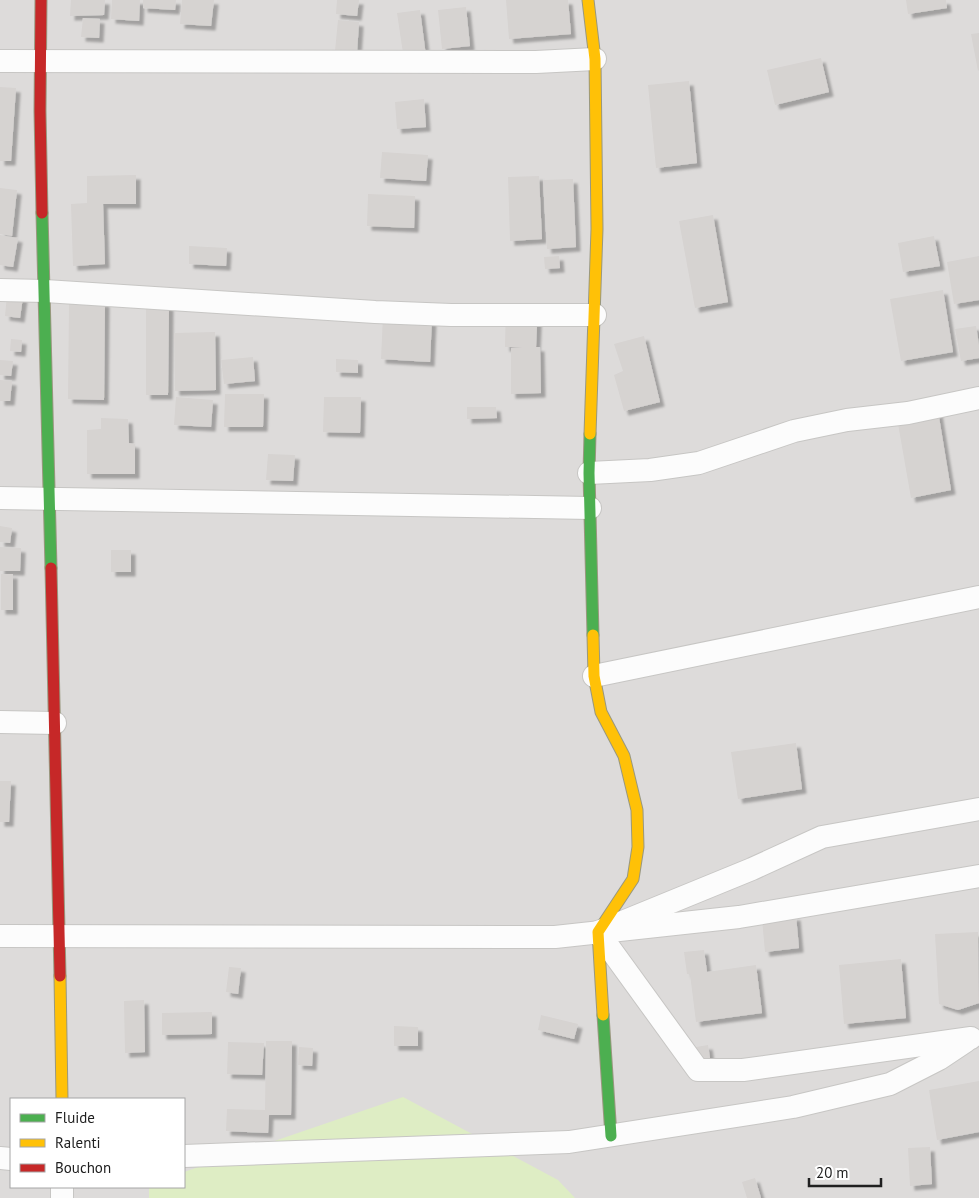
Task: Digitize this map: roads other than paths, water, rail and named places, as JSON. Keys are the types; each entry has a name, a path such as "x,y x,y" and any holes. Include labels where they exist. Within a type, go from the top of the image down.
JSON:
{"street":[{"path":"41,0 45,291 62,1098"},
{"path":"588,0 594,59 597,229 589,473 594,676 601,712 624,756 637,810 638,847 633,879 598,932 611,1136"},
{"path":"0,61 536,62 594,59"},
{"path":"0,290 45,291 375,312 451,315 595,316"},
{"path":"589,473 650,470 699,463 794,431 847,420 908,413 979,398"},
{"path":"0,498 590,508"},
{"path":"594,676 979,597"},
{"path":"0,722 55,723"},
{"path":"598,932 822,838 979,809"},
{"path":"0,936 556,937 739,917 979,876"},
{"path":"598,932 698,1070 744,1070 975,1036"},
{"path":"185,1156 569,1142 611,1136 794,1107 890,1084 939,1059 975,1036"}]}
